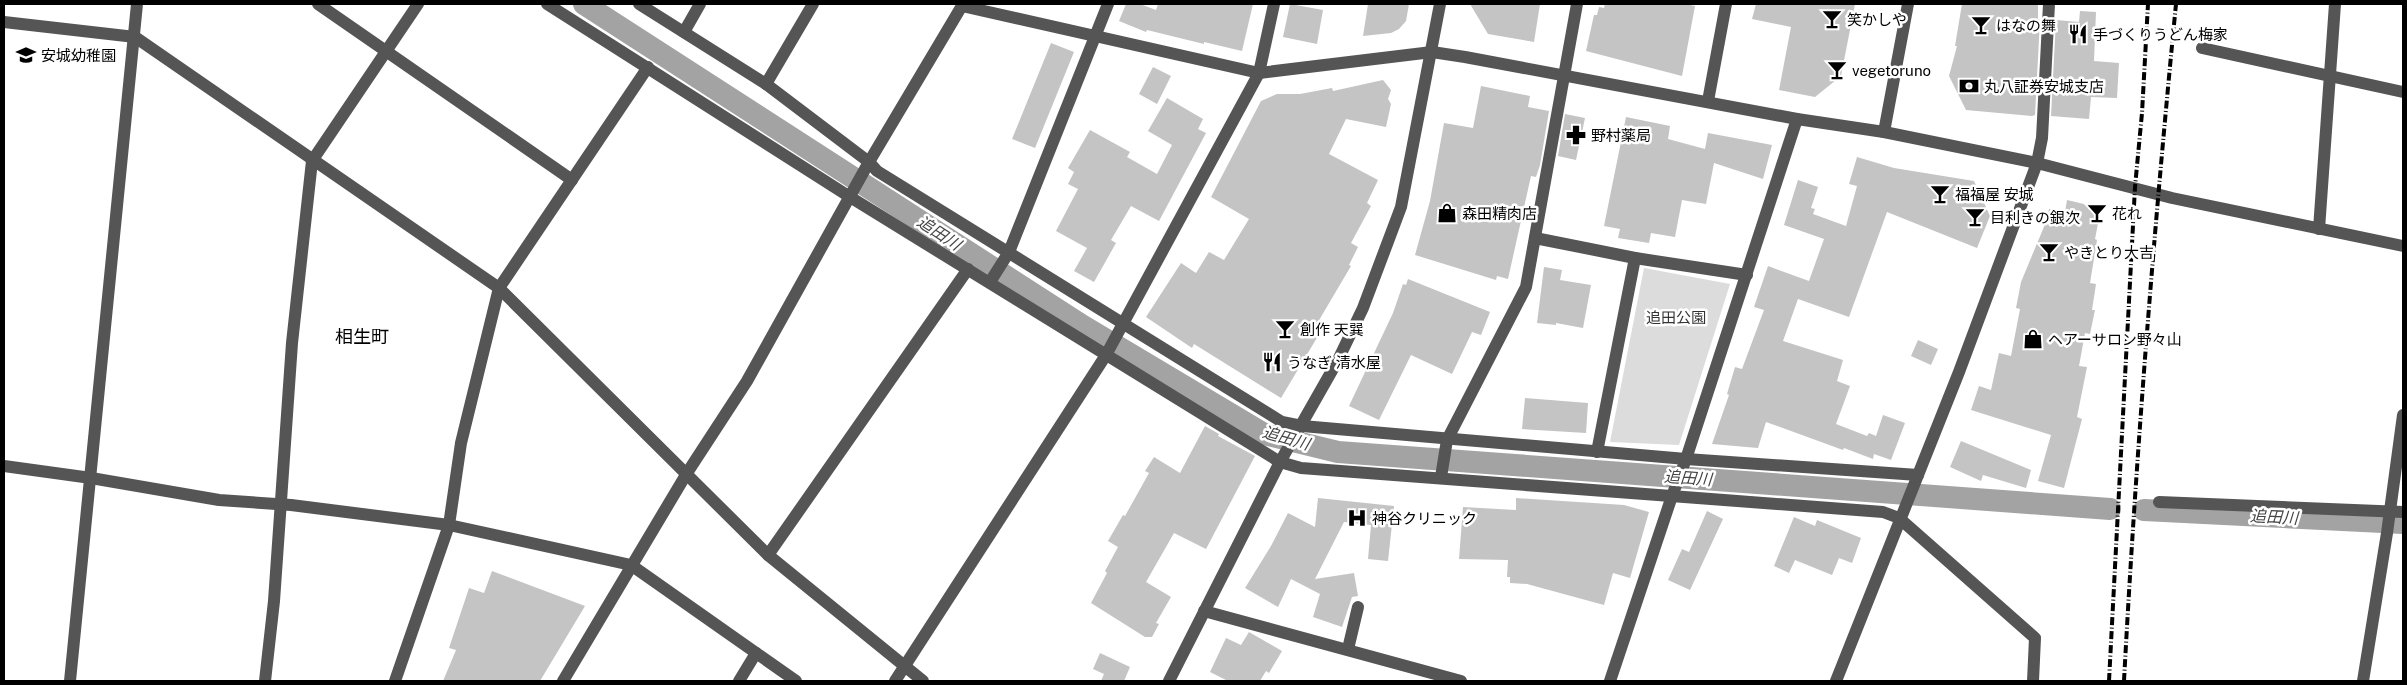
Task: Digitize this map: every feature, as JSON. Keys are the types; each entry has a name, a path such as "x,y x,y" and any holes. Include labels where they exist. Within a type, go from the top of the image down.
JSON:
{"street":[{"path":"70,681 137,4"},
{"path":"318,4 572,180"},
{"path":"265,681 274,601 292,343 312,161 418,4"},
{"path":"547,4 850,197 1280,462 1301,468 1883,512 1899,518 2035,638 2033,681"},
{"path":"639,4 766,84 869,162 877,171 1282,422 1302,426 1447,440 1918,475"},
{"path":"684,32 700,4"},
{"path":"766,84 813,4"},
{"path":"990,282 1010,252 1108,4"},
{"path":"895,681 1106,355 1122,322 1258,73 1274,4"},
{"path":"1169,681 1280,462 1338,360 1363,308 1401,207 1440,4"},
{"path":"1441,478 1447,440 1526,287 1577,4"},
{"path":"1708,101 1726,4"},
{"path":"1884,132 1908,4"},
{"path":"1836,681 1899,518 1918,475 2037,163 2042,138 2049,4"},
{"path":"2319,229 2335,4"},
{"path":"562,681 687,473 747,381 869,162 962,5 1258,73 1432,52 1708,101 1797,119 1884,132 2037,163 2172,198 2403,246"},
{"path":"4,22 135,37 312,161 499,288 768,555 923,681"},
{"path":"2202,48 2403,92"},
{"path":"394,681 449,525 461,443 499,288 648,67"},
{"path":"1610,681 1686,459 1797,119"},
{"path":"1535,238 1635,258 1747,275"},
{"path":"1597,452 1635,258"},
{"path":"768,555 968,269"},
{"path":"2363,681 2387,533 2403,415"},
{"path":"4,466 91,478 219,500 280,505 449,525 632,565 796,681"},
{"path":"2159,502 2390,513 2403,512"},
{"path":"1348,649 1358,607"},
{"path":"1204,611 1461,681"},
{"path":"739,681 756,653"}],"green space":[{"name":"追田公園","path":"1644,268 1730,284 1679,445 1610,442"}],"building":[{"path":"1126,4 1140,4 1156,10 1158,4 1253,4 1242,51 1147,30 1146,32 1119,21"},
{"path":"1290,4 1323,10 1317,44 1283,37"},
{"path":"1368,4 1409,4 1406,21 1399,29 1391,33 1363,36"},
{"path":"1470,4 1540,4 1534,42 1488,34"},
{"path":"1605,4 1686,4 1695,6 1682,76 1586,51 1594,15 1597,15 1599,7 1604,8"},
{"path":"1756,4 1855,4 1841,76 1815,97 1779,90 1791,27 1752,19"},
{"path":"1962,4 2038,4 2038,19 2040,20 2035,115 1966,110 1949,76 1957,46 1955,46"},
{"path":"2080,11 2096,12 2094,61 2119,63 2117,98 2091,97 2089,119 2051,116 2056,20 2079,22"},
{"path":"1051,43 1074,52 1035,148 1012,139"},
{"path":"1153,67 1171,76 1157,104 1139,94"},
{"path":"1383,80 1391,90 1388,99 1391,104 1386,127 1346,119 1329,154 1378,180 1367,203 1371,206 1351,243 1358,247 1349,265 1351,266 1315,327 1321,331 1281,398 1194,344 1192,348 1146,317 1181,263 1196,273 1209,252 1224,260 1249,219 1211,197 1261,101 1277,94 1300,94 1332,88 1333,91"},
{"path":"1481,86 1530,96 1528,107 1549,111 1540,165 1536,177 1531,176 1508,279 1497,276 1496,280 1415,255 1430,201 1444,123 1473,128"},
{"path":"1167,98 1203,119 1198,129 1206,133 1159,221 1131,206 1111,240 1116,243 1094,282 1074,271 1087,248 1056,231 1078,189 1068,184 1074,172 1068,168 1090,130 1130,152 1127,157 1157,174 1172,145 1148,131"},
{"path":"1565,114 1585,118 1576,160 1558,156"},
{"path":"1626,117 1670,126 1668,139 1705,149 1708,133 1772,145 1763,179 1714,163 1706,204 1682,200 1675,237 1651,233 1649,243 1618,238 1620,229 1604,226"},
{"path":"1857,157 1894,168 1974,181 1990,216 1977,248 1887,212 1849,317 1798,299 1783,341 1843,360 1837,381 1850,386 1836,424 1867,436 1869,433 1876,436 1883,415 1905,423 1891,460 1874,454 1873,459 1844,448 1843,450 1766,422 1758,448 1712,444 1729,395 1727,394 1735,367 1742,369 1764,310 1754,307 1768,266 1809,281 1824,239 1784,225 1798,180 1818,187 1811,208 1815,209 1813,214 1846,226 1857,186 1849,184"},
{"path":"2067,200 2101,208 2090,283 2096,284 2092,310 2095,310 2090,334 2085,333 2079,366 2087,367 2077,417 2082,419 2064,488 2038,481 2051,435 1971,410 1979,386 1991,390 1999,353 2011,356 2020,309 2016,308 2021,282 2046,222 2049,209 2065,212"},
{"path":"1544,267 1562,270 1560,280 1591,285 1583,328 1556,323 1556,325 1537,323"},
{"path":"1408,279 1490,312 1481,335 1472,332 1452,374 1411,355 1379,420 1349,406 1393,313 1403,284 1406,285"},
{"path":"1918,340 1938,349 1931,365 1911,356"},
{"path":"1525,398 1588,403 1586,433 1522,429"},
{"path":"1205,426 1219,434 1218,436 1255,456 1206,549 1174,533 1146,582 1171,597 1156,623 1159,624 1152,637 1145,637 1091,603 1118,547 1108,541 1123,515 1125,516 1149,473 1145,471 1154,457 1180,473"},
{"path":"1961,441 2031,470 2026,488 1983,475 1981,481 1950,467"},
{"path":"1318,498 1394,506 1388,561 1368,559 1371,525 1344,522 1315,579 1354,573 1358,596 1352,597 1342,627 1313,617 1320,594 1291,579 1278,607 1245,588 1271,546 1288,513 1315,527"},
{"path":"1516,498 1624,505 1649,512 1630,578 1613,573 1604,605 1527,584 1510,583 1510,577 1507,577 1508,560 1459,559 1463,507 1516,510"},
{"path":"1707,511 1723,519 1690,590 1668,580 1682,549 1689,552"},
{"path":"1794,517 1815,526 1817,520 1861,538 1852,563 1839,558 1832,575 1795,560 1789,573 1774,566"},
{"path":"492,571 585,606 540,681 443,681 456,650 449,648 469,588 484,593"},
{"path":"1249,632 1282,651 1269,673 1266,671 1260,681 1228,681 1210,672 1226,638 1241,645"},
{"path":"1100,653 1130,667 1124,681 1101,681 1104,674 1093,669"}],"waterway":[{"name":"追田川","path":"584,4 1083,326 1264,434 1338,452 2110,509"},
{"name":"追田川","path":"2144,510 2403,523"}],"railway":[{"path":"2109,681 2135,187 2142,113 2148,4"},
{"path":"2124,681 2146,342 2176,4"}],"place":[{"name":"笑かしや","path":"1832,19"},
{"name":"はなの舞","path":"1981,25"},
{"name":"手づくりうどん梅家","path":"2078,34"},
{"name":"安城幼稚園","path":"26,55"},
{"name":"vegetoruno","path":"1837,70"},
{"name":"丸八証券安城支店","path":"1969,86"},
{"name":"野村薬局","path":"1576,135"},
{"name":"福福屋 安城","path":"1940,194"},
{"name":"森田精肉店","path":"1447,213"},
{"name":"花れ","path":"2097,213"},
{"name":"目利きの銀次","path":"1975,217"},
{"name":"やきとり大吉","path":"2049,252"},
{"name":"創作 天巽","path":"1285,329"},
{"name":"ヘアーサロン野々山","path":"2033,339"},
{"name":"うなぎ 清水屋","path":"1272,362"},
{"name":"神谷クリニック","path":"1357,518"}],"district":[{"name":"相生町","path":"362,336"}]}
